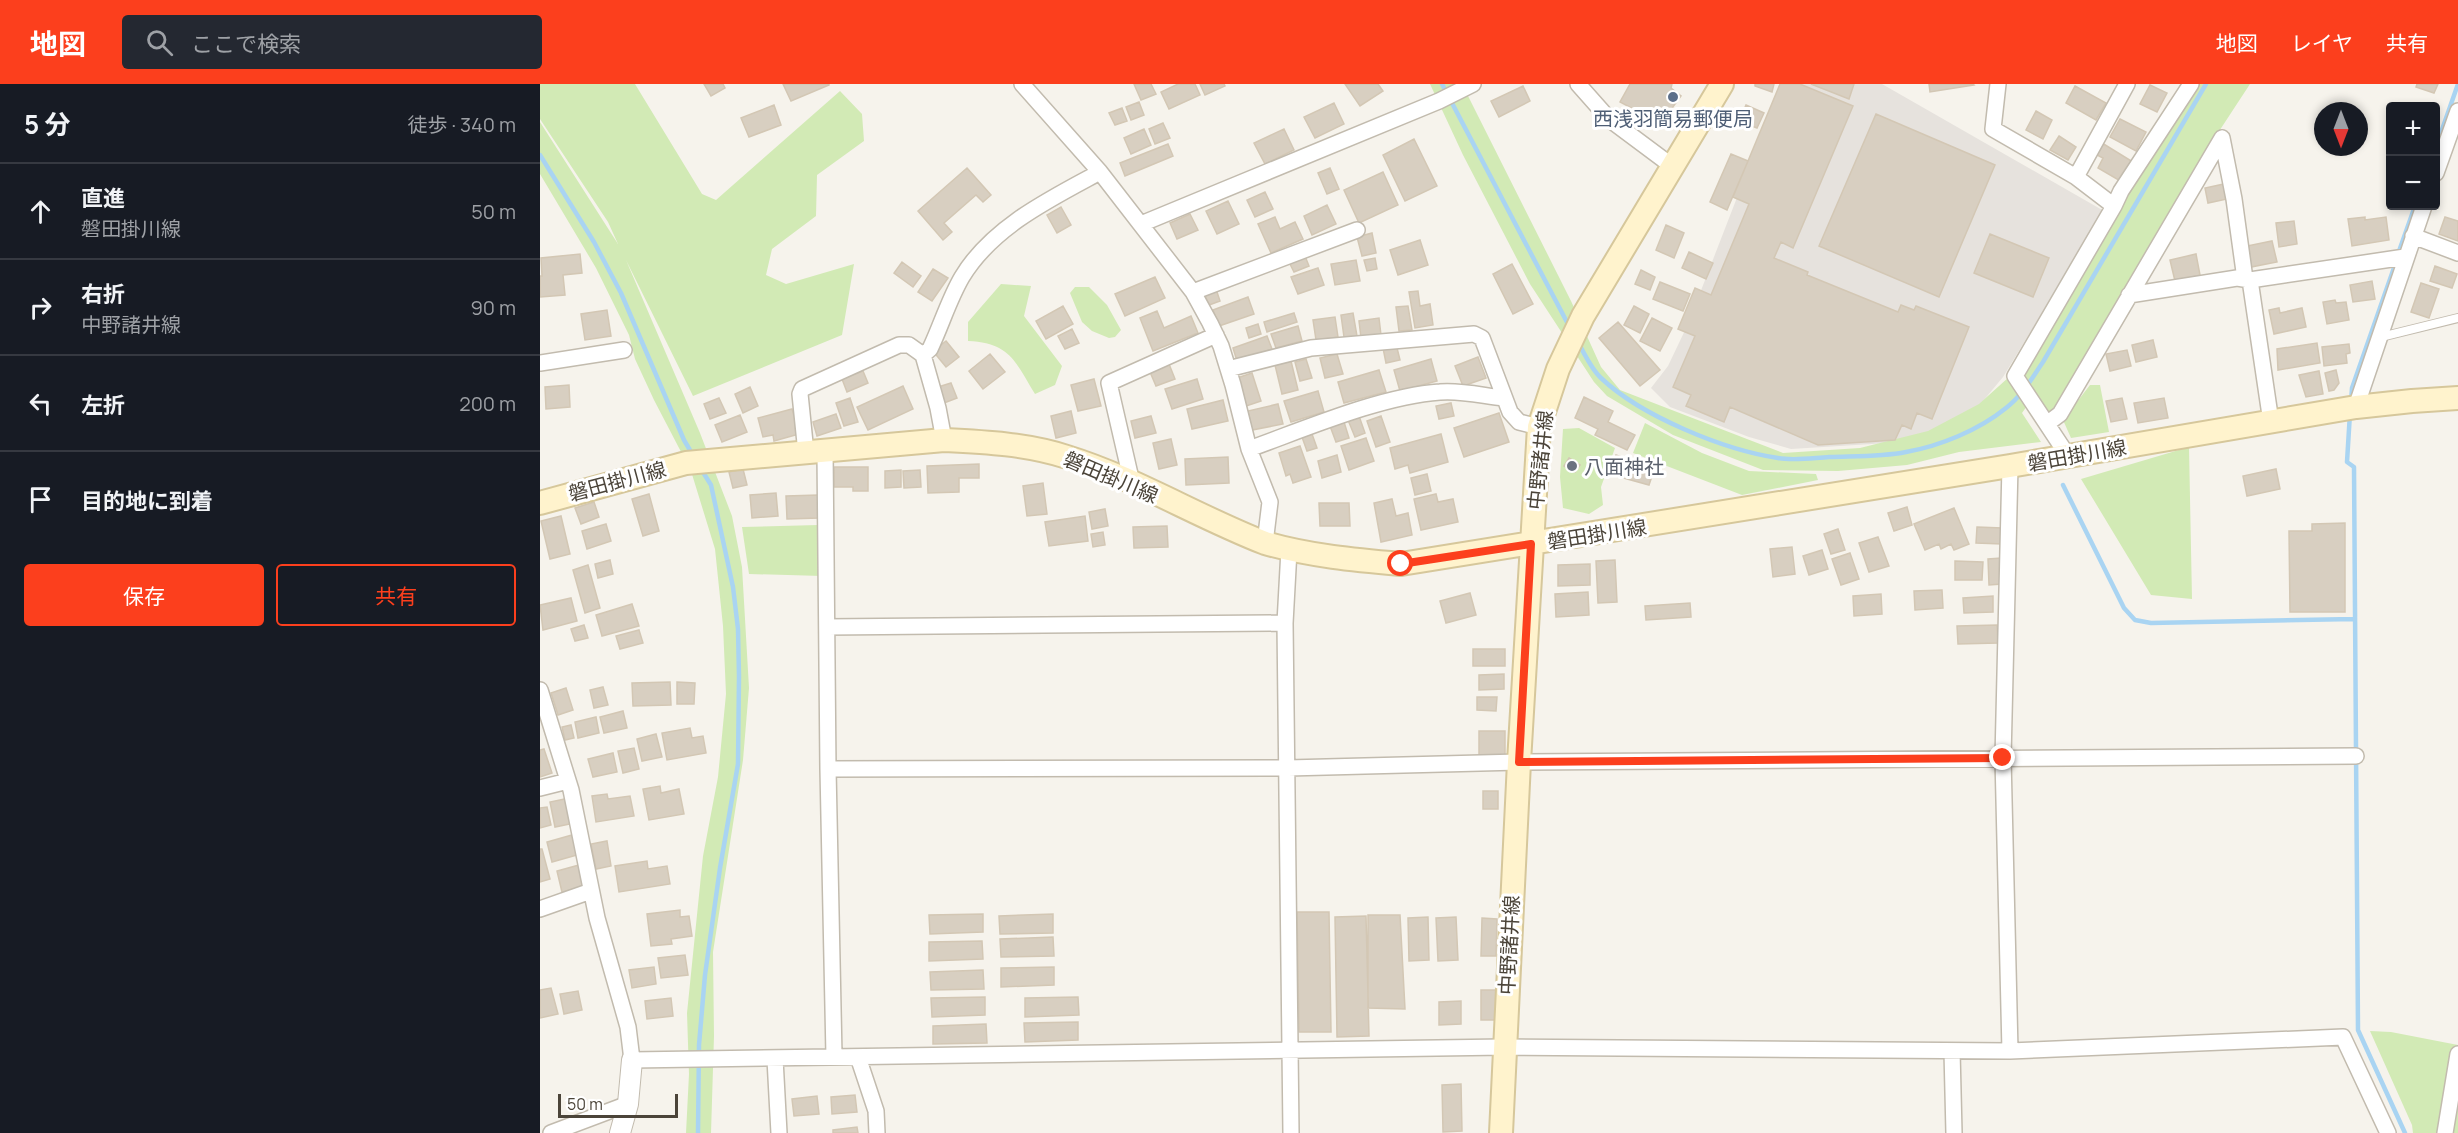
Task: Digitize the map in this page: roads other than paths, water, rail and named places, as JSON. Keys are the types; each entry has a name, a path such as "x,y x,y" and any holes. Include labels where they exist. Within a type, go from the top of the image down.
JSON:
{"main road":[{"name":"中野諸井線","path":"1501,1133 1519,762 1539,428 1558,369 1583,316 1722,84"},
{"name":"磐田掛川線","path":"540,502 686,463 944,440 984,442 1038,450 1094,466 1191,512 1265,543 1289,550 1348,560 1401,564 2010,466 2356,407 2412,400 2458,398"}],"street":[{"path":"1022,84 1100,172 1141,224 1192,292 1216,335 1228,369 1249,449 1270,502 1265,543"},
{"path":"1578,84 1609,119 1672,166"},
{"path":"1998,84 1993,129 2076,177 2114,207"},
{"path":"2076,177 2127,84"},
{"path":"2068,456 2048,423 2014,376 2114,207 2121,191 2191,84"},
{"path":"1141,224 1439,101 1466,87"},
{"path":"2440,162 2458,111"},
{"path":"2048,423 2060,414 2222,138 2271,422"},
{"path":"923,355 930,349 961,279 977,255 1033,208 1100,172"},
{"path":"2356,407 2423,210"},
{"path":"1192,292 1357,230"},
{"path":"2413,236 2458,253"},
{"path":"2129,295 2237,278 2248,279 2405,257"},
{"path":"1228,369 1311,348 1474,334 1482,338 1510,412 1519,422 1539,428"},
{"path":"1132,483 1109,383 1216,335"},
{"path":"834,1056 827,627 816,452 800,394 802,389 899,345 909,345 923,355 939,408 944,440"},
{"path":"540,363 624,350"},
{"path":"1249,449 1378,404 1424,394 1442,392 1504,398"},
{"path":"2010,466 2003,758 2010,1051"},
{"path":"1289,550 1285,623 1291,1133"},
{"path":"827,627 1285,623"},
{"path":"540,690 568,782 591,891 628,1027 632,1060 628,1104 620,1133"},
{"path":"828,769 1288,768 1519,762 2356,756"},
{"path":"540,788 568,782"},
{"path":"540,909 591,891"},
{"path":"632,1060 1504,1047 2010,1051 2343,1037 2388,1133"},
{"path":"1952,1051 1954,1133"},
{"path":"2445,1133 2458,1054"},
{"path":"858,1057 876,1112 877,1133"},
{"path":"775,1059 778,1133"},
{"path":"551,1133 628,1104"}],"lane":[{"path":"2379,338 2458,318"}],"waterway":[{"path":"1442,84 1569,326"},
{"path":"1579,344 1598,375 1638,405 1684,429 1757,454 1790,459 1887,455 1919,449 1959,436 2006,408 2031,380 2206,84"},
{"path":"2440,136 2458,84"},
{"path":"540,155 594,242 621,293 684,440 694,457"},
{"path":"2398,254 2414,210"},
{"path":"2351,402 2352,388 2396,262"},
{"path":"2350,413 2347,462 2354,467 2358,1030 2405,1133"},
{"path":"698,1133 699,1045 705,975 738,764 739,676 738,629 733,587 711,485 701,469"},
{"path":"2063,485 2124,608 2135,620 2151,623 2354,619"}],"place":[{"name":"西浅羽簡易郵便局","path":"1673,97"},
{"name":"八面神社","path":"1572,466"}]}
